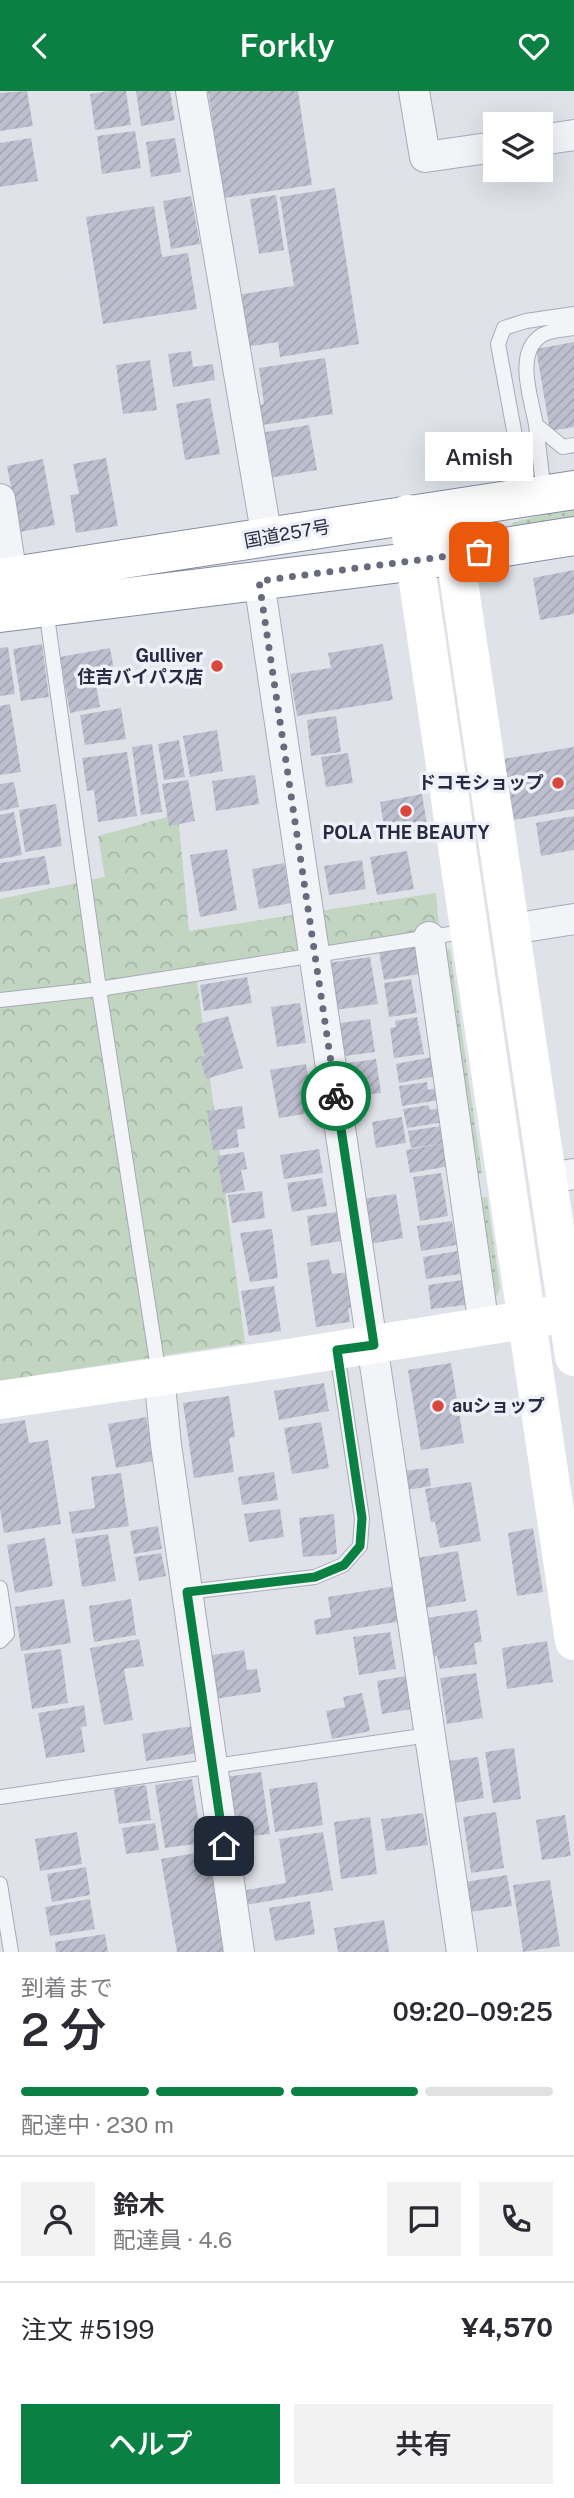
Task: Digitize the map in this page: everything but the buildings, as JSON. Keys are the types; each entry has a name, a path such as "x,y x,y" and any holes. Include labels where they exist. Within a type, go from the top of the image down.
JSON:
{"main road":[{"name":"国道257号","path":"6,577 548,494"},
{"path":"408,514 438,528 449,541 455,555 513,929 560,1176 574,1357"},
{"path":"408,514 529,1319 574,1641"},
{"path":"0,613 417,561 574,536"},
{"path":"0,1400 355,1348 571,1312"}],"street":[{"path":"191,91 267,538"},
{"path":"414,91 425,157 483,149"},
{"path":"553,138 574,135"},
{"path":"0,499 6,577"},
{"path":"259,581 315,955 355,1348 429,1735 462,1952"},
{"path":"513,929 574,919"},
{"path":"429,937 484,1327"},
{"path":"159,1375 239,1952"}],"lane":[{"path":"548,494 498,344 504,328 526,321 574,314"},
{"path":"548,494 526,361 536,339 551,331 574,328"},
{"path":"536,425 563,447 574,445"},
{"path":"46,608 99,989 159,1375"},
{"path":"0,1000 99,989 471,931"},
{"path":"187,1592 315,1577 344,1565 360,1546 362,1518 355,1348"},
{"path":"0,1588 7,1634 0,1641"},
{"path":"0,1797 429,1735"},
{"path":"0,1884 11,1952"}],"green space":[{"path":"574,506 574,520 513,529 512,523"},
{"path":"178,814 189,931 436,893 440,937 196,972 245,1343 0,1381 0,899 105,877 98,836"},
{"path":"450,949 482,1173 470,1174 438,951"},
{"path":"487,1197 500,1288 496,1297 490,1299 473,1199"}],"way so far":[{"path":"336,1096 259,581 479,552"}],"place":[{"name":"Amish","path":"479,552"},
{"name":"Gulliver 住吉バイパス店","path":"217,666"},
{"name":"ドコモショップ","path":"558,783"},
{"name":"POLA THE BEAUTY","path":"406,811"},
{"name":"auショップ","path":"438,1406"}],"route":[{"path":"224,1846 187,1592 315,1577 344,1565 360,1546 362,1518 337,1350 374,1345 336,1096"}]}
